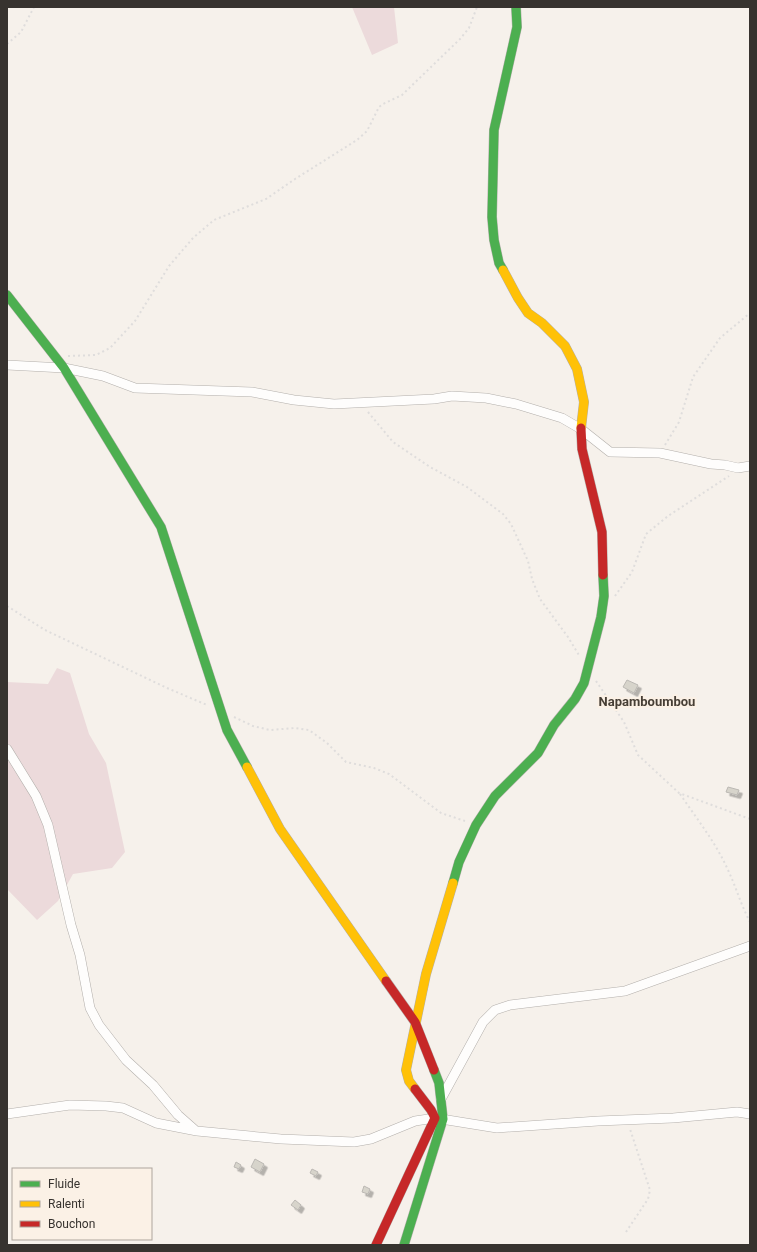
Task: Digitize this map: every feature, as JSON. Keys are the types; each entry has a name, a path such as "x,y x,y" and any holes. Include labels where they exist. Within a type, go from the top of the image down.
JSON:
{"street":[{"path":"439,1118 409,1081 406,1070 426,974 459,862 476,825 495,796 538,753 554,725 576,699 588,669 601,617 604,596 602,532 582,449 581,430 584,402 577,369 565,346 542,323 528,313 524,308 499,263 494,240 492,217 494,130 517,28 516,7"},
{"path":"7,295 64,368 161,527 227,730 280,829 415,1022 439,1083 441,1099 439,1118 404,1245"},
{"path":"7,365 64,368 103,376 136,388 252,392 294,400 334,404 434,399 452,396 486,398 522,406 562,418 610,452 660,453 738,468 750,466"},
{"path":"7,750 36,796 48,825 71,924 80,955 90,1008 98,1025 126,1060 153,1085 178,1114 197,1131"},
{"path":"441,1099 483,1022 495,1010 510,1005 625,990 750,946"},
{"path":"7,1114 70,1105 106,1106 123,1108 156,1122 197,1131 281,1139 354,1142 371,1139 415,1121 439,1118 497,1128 673,1118 736,1112 750,1114"},
{"path":"376,1245 439,1118"}],"path":[{"path":"7,44 21,32 34,7"},
{"path":"55,357 96,355 110,348 135,321 169,266 192,238 214,220 266,200 295,179 357,140 368,131 378,107 402,96 460,39 469,28 477,7"},
{"path":"660,453 679,422 693,378 720,338 750,313"},
{"path":"361,403 393,442 430,467 467,487 503,514 511,524 528,560 532,579 540,599 568,637 624,722 638,755 679,793 712,842 728,869 750,922"},
{"path":"612,602 632,572 646,534 668,516 732,474"},
{"path":"7,606 46,630 181,694 220,710 253,726 270,730 295,728 309,730 327,743 346,762 374,768 389,774 441,812 476,825"},
{"path":"679,793 750,819"},
{"path":"626,1232 648,1199 650,1190 627,1120"}],"shaded area":[{"path":"352,7 394,7 398,43 372,55"},
{"path":"57,668 70,673 89,734 106,763 125,852 112,868 73,874 58,901 37,920 7,889 7,682 48,684"}],"building":[{"path":"627,680 638,685 634,693 623,687"},
{"path":"728,787 739,790 737,795 726,792"},
{"path":"255,1159 264,1164 260,1172 251,1167"},
{"path":"236,1162 241,1165 239,1169 234,1167"},
{"path":"312,1169 318,1172 316,1176 310,1173"},
{"path":"364,1186 370,1189 368,1194 362,1192"},
{"path":"295,1200 301,1205 298,1210 291,1205"}],"traffic: fast":[{"path":"503,270 499,263 494,240 492,217 494,130 517,27 516,7"},
{"path":"7,295 64,368 161,527 227,730 247,767"},
{"path":"453,883 459,862 476,825 495,796 538,753 554,725 575,699 584,683 601,617 604,596 603,575"},
{"path":"404,1245 443,1119 439,1083 434,1070"}],"traffic: slow":[{"path":"503,270 528,313 542,323 565,346 577,369 584,402 581,428"},
{"path":"247,767 280,829 386,981"},
{"path":"415,1089 409,1081 406,1070 426,974 453,883"}],"traffic: jam":[{"path":"581,428 582,449 602,532 603,575"},
{"path":"386,981 415,1022 434,1070"},
{"path":"376,1245 435,1118 431,1110 415,1089"}],"district":[{"name":"Napamboumbou","path":"647,701"}]}
